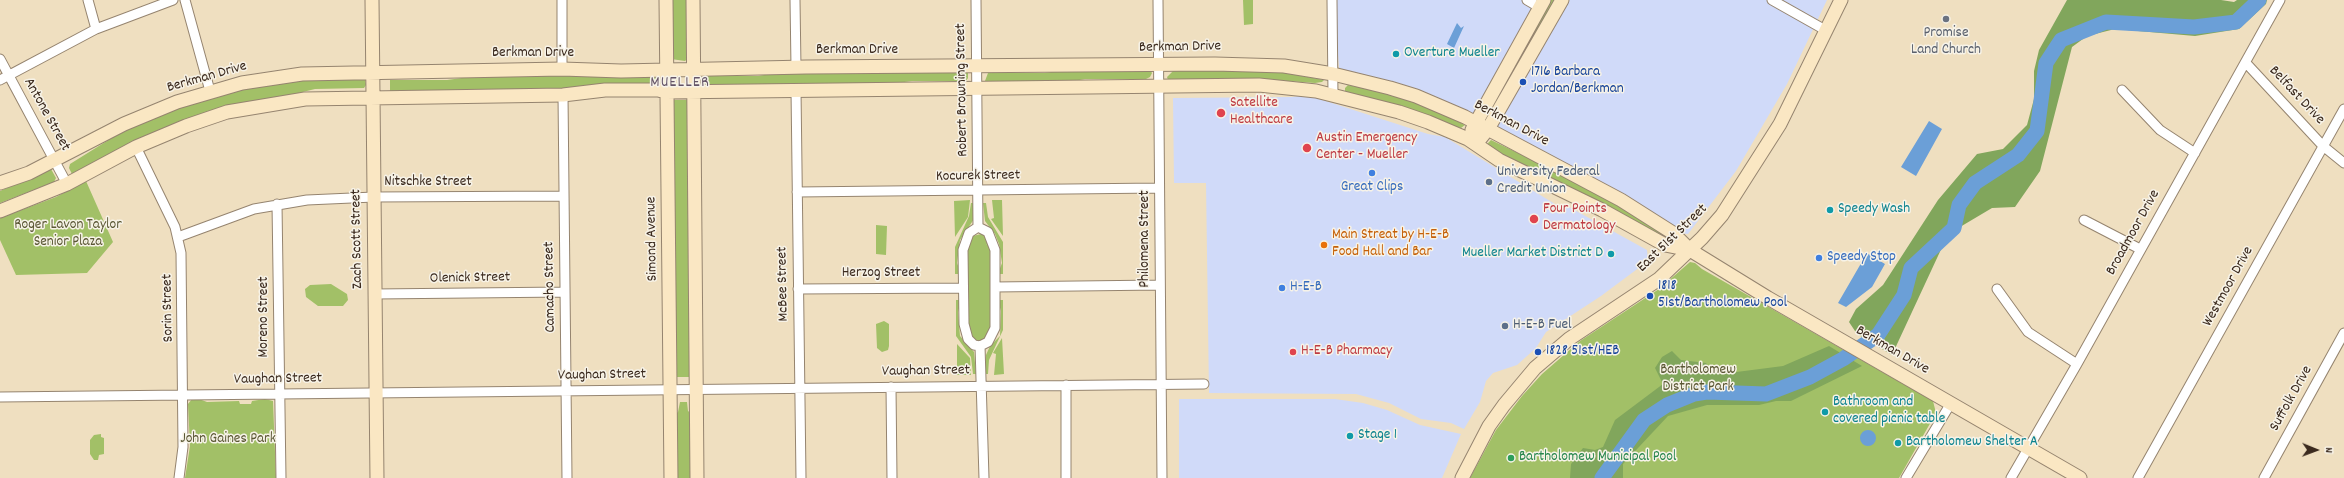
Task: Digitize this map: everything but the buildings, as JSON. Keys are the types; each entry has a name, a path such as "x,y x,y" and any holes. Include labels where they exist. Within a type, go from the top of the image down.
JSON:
{"street":[{"path":"88,0 96,29"},
{"path":"0,80 96,29 174,0"},
{"path":"185,0 210,91"},
{"name":"Zach Scott Street","path":"372,0 377,478"},
{"path":"562,0 562,70"},
{"name":"Simond Avenue","path":"666,0 671,478"},
{"path":"693,0 697,478"},
{"path":"795,0 796,67"},
{"name":"Robert Browning Street","path":"976,0 978,227"},
{"name":"Philomena Street","path":"1158,0 1162,478"},
{"path":"1332,0 1333,95"},
{"path":"1482,126 1542,4 1527,0"},
{"path":"1472,142 1562,0"},
{"path":"1772,0 1827,31"},
{"name":"East 51st Street","path":"1462,478 1489,426 1504,405 1535,368 1570,339 1659,279 1690,250 1722,215 1746,181 1780,124 1842,0"},
{"name":"Broadmoor Drive","path":"2011,478 2077,364 2280,0"},
{"name":"Antone Street","path":"0,59 67,184"},
{"name":"Belfast Drive","path":"2246,63 2324,146 2344,163"},
{"name":"Berkman Drive","path":"0,183 55,161 124,124 210,91 242,83 302,74 562,70 610,72 666,69 796,67 1159,64 1270,65 1333,74 1416,96 1482,126 1621,200 1672,233 1690,250 1874,360 2080,478"},
{"name":"Berkman Drive","path":"0,211 67,184 136,147 186,126 227,112 304,98 373,96 563,95 605,90 658,90 666,92 693,92 1259,85 1333,95 1399,112 1472,142 1506,163 1602,210 1665,245 1690,250"},
{"name":"McBee Street","path":"796,90 801,478"},
{"path":"2122,90 2160,130 2195,153"},
{"name":"Camacho Street","path":"563,95 567,478"},
{"name":"Westmoor Drive","path":"2138,478 2344,109"},
{"name":"Sorin Street","path":"136,147 178,237 182,270 183,395 183,447 179,478"},
{"name":"Kocurek Street","path":"797,192 1159,188"},
{"name":"Nitschke Street","path":"178,237 230,217 277,204 326,198 564,196"},
{"name":"Moreno Street","path":"277,204 281,478"},
{"path":"2084,220 2140,249"},
{"path":"978,227 988,232 993,240 995,250 995,287 995,328 988,342 980,346 974,345 965,333 963,288 964,245 969,233 978,227"},
{"path":"995,287 1160,285"},
{"name":"Herzog Street","path":"798,289 963,288"},
{"path":"1997,289 2028,332 2077,364"},
{"name":"Olenick Street","path":"375,294 565,292"},
{"name":"Suffolk Drive","path":"2264,478 2344,333"},
{"path":"980,346 980,386 983,397 984,478"},
{"name":"Vaughan Street","path":"0,397 1204,384"},
{"path":"1066,385 1066,478"},
{"path":"891,387 892,478"},
{"path":"1906,478 1951,403"}],"shaded area":[{"path":"1334,0 1827,0 1787,84 1736,171 1688,234 1673,232 1530,151 1390,88 1339,68"},
{"path":"1307,95 1428,134 1445,137 1555,204 1569,207 1647,250 1648,261 1601,296 1546,332 1536,348 1517,365 1493,373 1486,381 1480,402 1464,429 1451,423 1421,419 1389,403 1356,394 1209,393 1206,183 1174,183 1173,98 1292,97"},
{"path":"1179,399 1335,399 1363,403 1387,410 1420,425 1461,434 1442,478 1179,478"}],"green space":[{"path":"669,0 688,0 688,58 685,61 671,59"},
{"path":"1243,0 1253,0 1253,24 1244,25"},
{"path":"1549,0 1556,0 1490,113 1489,111"},
{"path":"2067,0 2221,0 2234,2 2237,0 2267,0 2266,4 2239,29 2195,36 2115,29 2087,36 2072,47 2040,171 2015,207 1992,208 1960,227 1944,243 1892,355 1857,334 1849,322 1856,309 1883,285 1938,200 1977,154 2003,149 2027,125 2034,99 2034,71 2039,50"},
{"path":"1259,68 1324,80 1322,82 1315,83 1261,79 1168,80 1167,77 1173,71 1233,71"},
{"path":"1073,69 1150,70 1152,73 1150,77 1146,79 1085,79 1069,82 985,81 988,73 1044,73"},
{"path":"968,71 968,78 966,81 912,81 890,84 700,87 699,79 703,76 758,76 782,72"},
{"path":"659,75 659,84 565,89 390,92 390,80 447,80 476,76"},
{"path":"365,77 366,85 364,88 315,89 180,122 142,138 72,174 69,168 70,164 131,126 212,95 291,80"},
{"path":"1348,85 1405,97 1465,125 1461,128 1455,127 1345,92 1345,88"},
{"path":"673,100 688,100 693,377 673,377"},
{"path":"1491,140 1574,180 1655,227 1668,238 1521,166 1488,147 1488,143"},
{"path":"51,169 56,178 54,182 0,203 0,191"},
{"name":"Roger Lavon Taylor Senior Plaza","path":"86,181 113,242 87,273 16,275 0,240 0,218 56,197"},
{"path":"970,200 968,217 955,237 954,201"},
{"path":"992,200 1002,200 1003,236 991,219 994,218"},
{"path":"971,203 974,203 974,219 960,240 957,263 961,274 955,274 955,247 969,216"},
{"path":"983,203 986,203 988,217 1003,242 1003,274 998,274 1002,263 999,244 995,234 985,221"},
{"path":"876,225 887,226 886,255 876,254"},
{"path":"981,234 986,237 988,244 986,244 990,245 991,250 992,321 988,336 980,342 973,339 968,329 967,254 968,245 973,236"},
{"name":"Bartholomew District Park","path":"1690,262 1695,263 1702,269 1933,401 1936,413 1899,478 1470,478 1496,430 1522,396 1542,374 1580,341 1659,289"},
{"path":"331,284 347,294 348,300 343,306 318,306 306,297 305,289 310,285"},
{"path":"956,300 961,300 958,312 960,336 974,352 976,374 973,374 971,357 956,336"},
{"path":"998,300 1003,300 1003,330 989,360 988,374 985,374 986,355 990,346 1000,336 1001,311"},
{"path":"884,321 889,324 889,346 888,350 882,352 877,348 876,324"},
{"path":"1002,338 1004,374 994,375 996,354 993,353"},
{"path":"957,344 970,358 971,375 957,375"},
{"path":"1829,346 1862,366 1791,401 1776,401 1759,405 1707,405 1668,416 1623,464 1623,478 1570,478 1571,464 1583,448 1595,450 1603,447 1615,420 1663,384 1655,368 1662,357 1672,351 1681,360 1706,363 1713,372 1721,374 1783,366"},
{"name":"John Gaines Park","path":"192,399 199,399 207,402 239,401 240,404 251,404 252,401 265,399 273,401 276,478 185,478 190,446 188,404"},
{"path":"680,402 687,402 688,411 693,415 694,478 674,478 674,415 678,412"},
{"path":"101,434 101,437 104,438 104,454 99,455 98,460 94,460 90,454 90,440 94,435"}],"water":[{"path":"1457,23 1461,28 1464,26 1454,48 1447,44"},
{"path":"1929,121 1942,129 1916,176 1901,167"},
{"path":"1867,253 1885,264 1872,287 1846,307 1838,303"},
{"path":"1868,430 1875,435 1876,438 1871,445 1868,446 1861,441 1860,438 1865,431"}],"waterway":[{"path":"1602,478 1644,420 1667,405 1694,394 1707,392 1766,394 1810,377 1843,359 1878,335 1904,295 1911,268 1954,228 1959,205 1975,183 2018,155 2037,131 2046,63 2061,40 2106,22 2194,27 2236,22 2259,0"}],"place":[{"name":"Promise Land Church","path":"1946,19"},
{"name":"Overture Mueller","path":"1396,54"},
{"name":"1716 Barbara Jordan/Berkman","path":"1523,82"},
{"name":"Satellite Healthcare","path":"1221,113"},
{"name":"Austin Emergency Center - Mueller","path":"1307,148"},
{"name":"Great Clips","path":"1372,173"},
{"name":"University Federal Credit Union","path":"1489,182"},
{"name":"Speedy Wash","path":"1830,210"},
{"name":"Four Points Dermatology","path":"1534,219"},
{"name":"Main Streat by H-E-B Food Hall and Bar","path":"1324,245"},
{"name":"Mueller Market District D","path":"1611,254"},
{"name":"Speedy Stop","path":"1819,258"},
{"name":"H-E-B","path":"1282,288"},
{"name":"1818 51st/Bartholomew Pool","path":"1650,296"},
{"name":"H-E-B Fuel","path":"1505,326"},
{"name":"H-E-B Pharmacy","path":"1293,352"},
{"name":"1828 51st/HEB","path":"1538,352"},
{"name":"Bathroom and covered picnic table","path":"1825,412"},
{"name":"Stage 1","path":"1350,436"},
{"name":"Bartholomew Shelter A","path":"1898,443"},
{"name":"Bartholomew Municipal Pool","path":"1511,458"}],"district":[{"name":"MUELLER","path":"680,84"}]}
